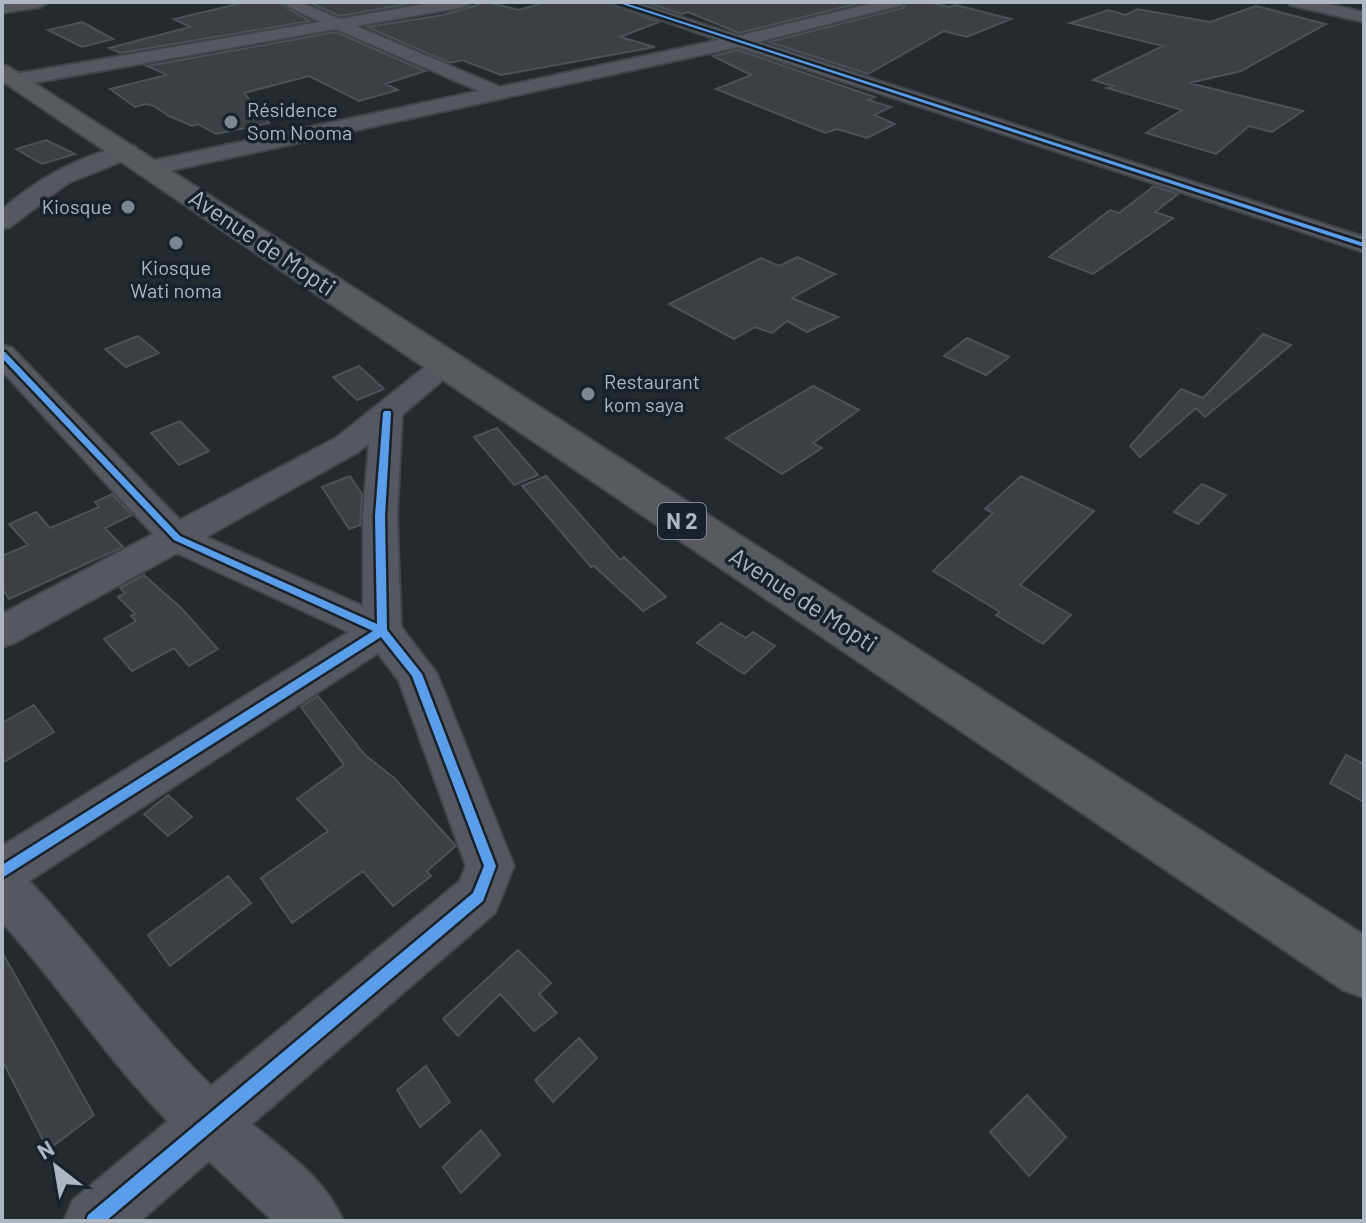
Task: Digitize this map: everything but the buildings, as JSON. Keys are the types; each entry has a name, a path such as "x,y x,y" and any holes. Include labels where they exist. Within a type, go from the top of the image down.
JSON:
{"main road":[{"name":"Avenue de Mopti","path":"8,75 1364,969"}],"street":[{"path":"2,8 40,2"},
{"path":"287,2 496,92"},
{"path":"8,75 340,25 464,2"},
{"path":"618,2 1364,245"},
{"path":"7,213 65,173 496,92 740,41 896,2"},
{"path":"1296,2 1364,17"},
{"path":"2,354 177,538 382,631 417,674 490,866 478,897 94,1221"},
{"path":"2,632 347,445 445,365"},
{"path":"382,631 380,516 387,413"},
{"path":"2,872 382,631"},
{"path":"2,887 63,953 145,1059 209,1123 300,1205 313,1221"}],"cycle path":[{"path":"618,2 1364,245"},
{"path":"2,354 177,538 382,631 2,872"},
{"path":"94,1221 478,897 490,866 417,674 382,631 380,516 387,413"}],"place":[{"name":"Résidence Som Nooma","path":"231,122"},
{"name":"Kiosque","path":"128,207"},
{"name":"Kiosque Wati noma","path":"176,243"},
{"name":"Restaurant kom saya","path":"588,394"}]}
